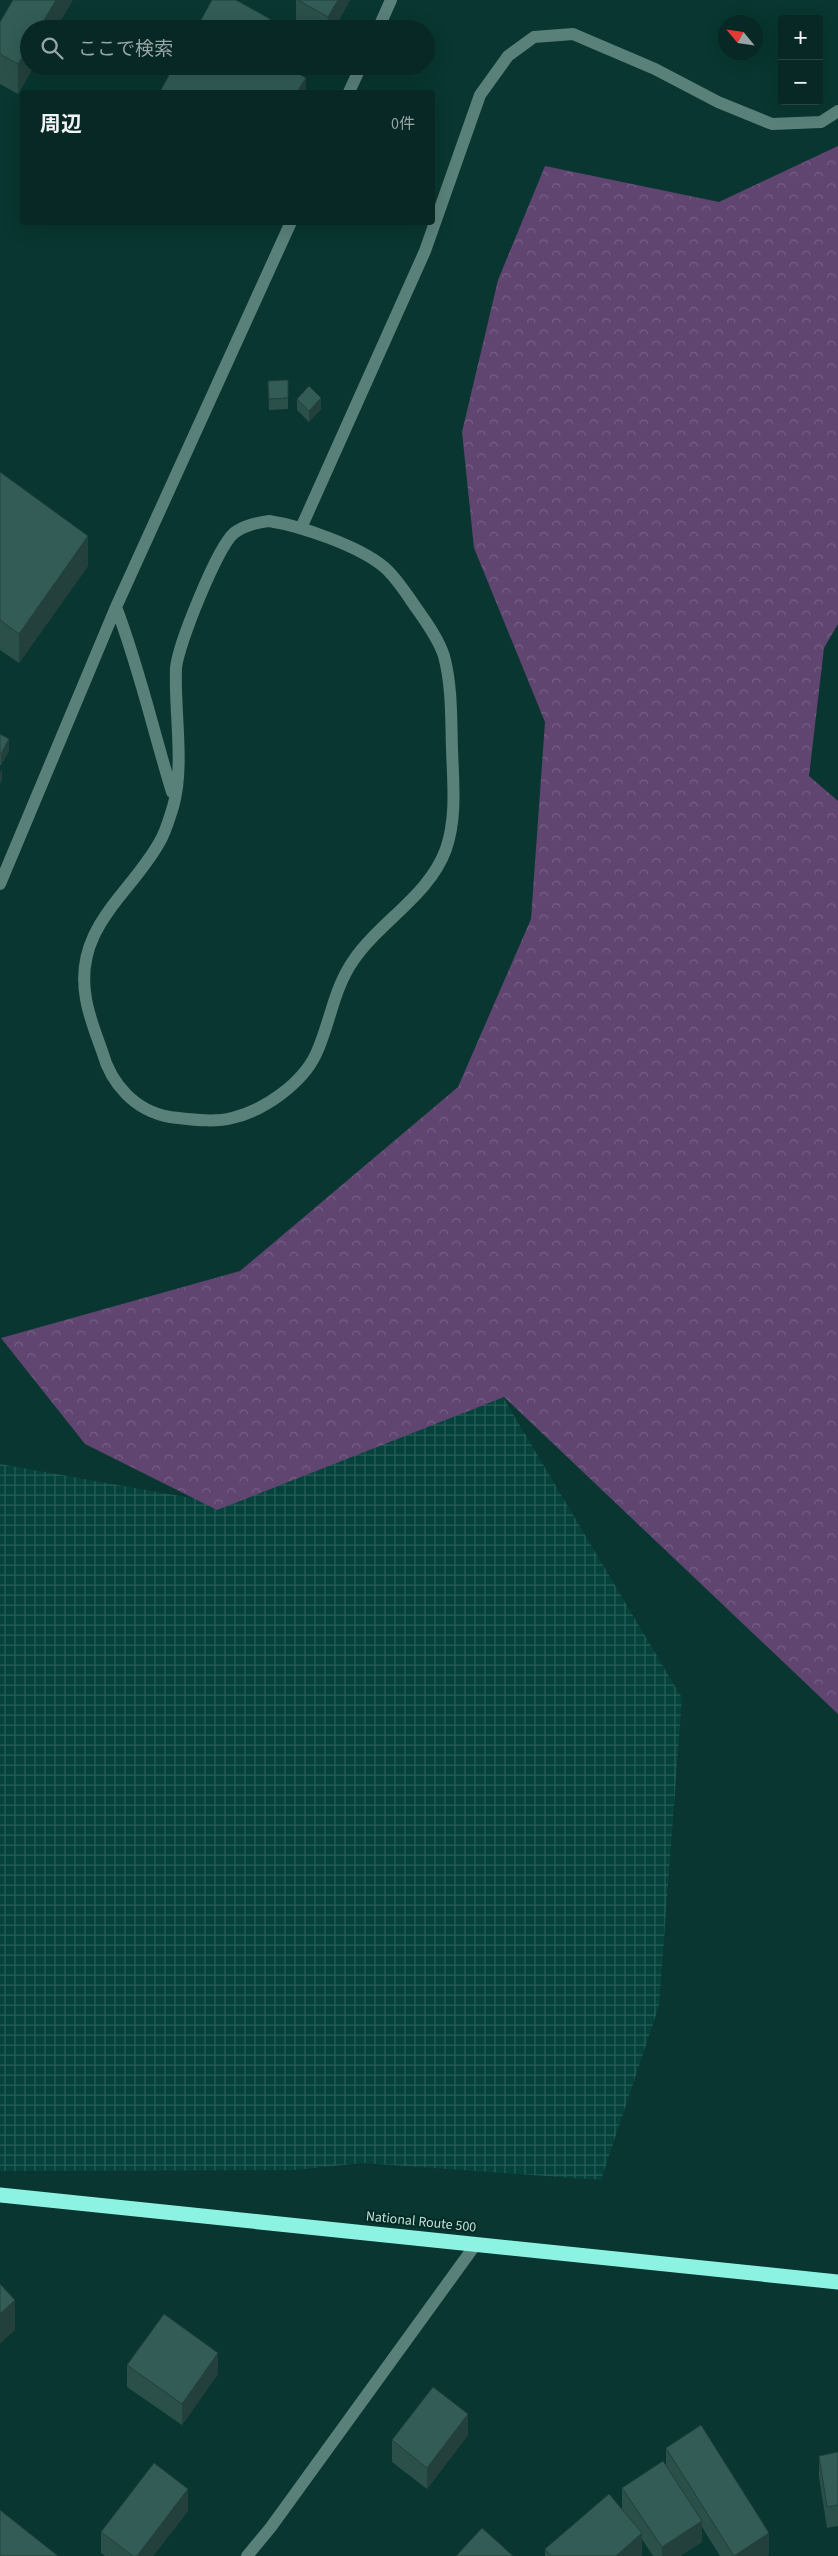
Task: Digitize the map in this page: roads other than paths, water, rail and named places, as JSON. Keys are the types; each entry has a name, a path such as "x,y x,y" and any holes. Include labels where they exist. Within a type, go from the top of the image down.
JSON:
{"highway":[{"name":"National Route 500","path":"0,2194 838,2282"}],"street":[{"path":"382,20 390,0"},
{"path":"438,199 480,95 508,56 534,37 573,34 633,59 718,102 772,124 820,122 838,111"},
{"path":"350,90 357,75"},
{"path":"0,884 116,606 290,225"},
{"path":"301,528 425,251 432,225"},
{"path":"269,521 301,528 356,550 385,568 422,615 442,652 450,690 454,804 446,848 428,882 364,945 344,975 333,1000 318,1051 308,1069 286,1090 232,1118 215,1120 169,1116 140,1107 126,1096 108,1071 86,999 85,979 89,949 98,924 159,844 175,801 178,742 176,665 184,635 222,550 232,534 251,524 269,521"},
{"path":"116,606 133,651 149,716 175,801"},
{"path":"248,2556 476,2244"}]}
